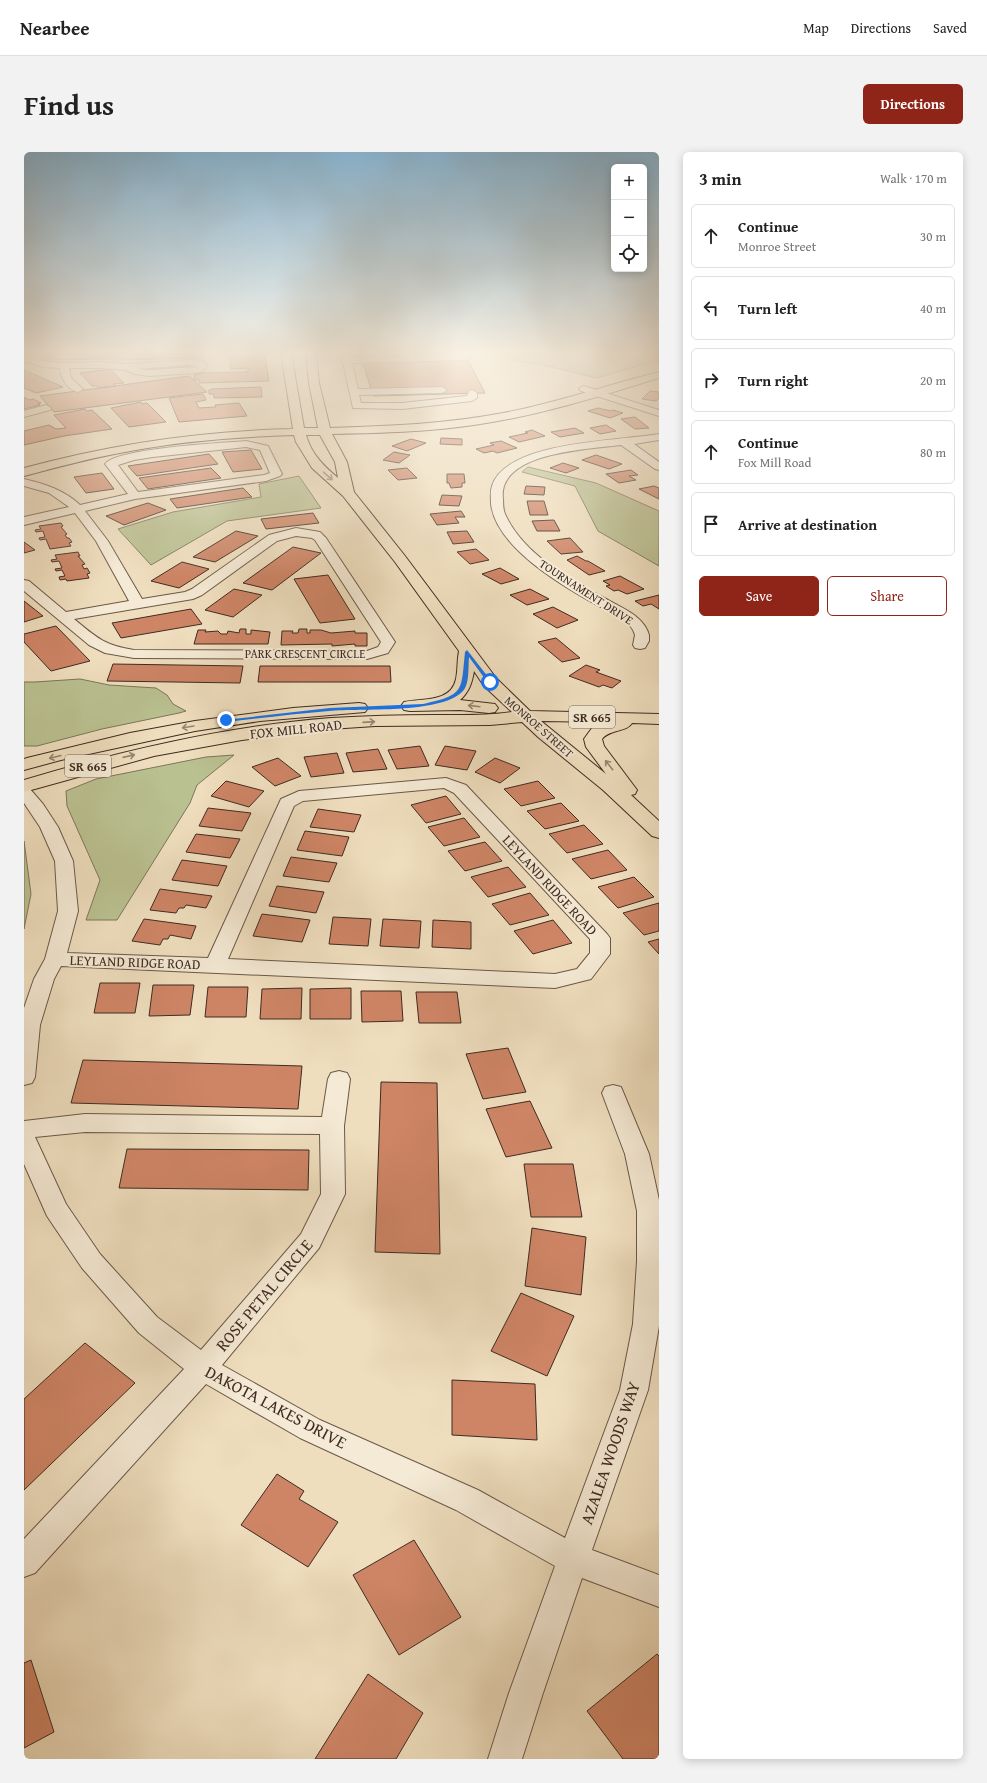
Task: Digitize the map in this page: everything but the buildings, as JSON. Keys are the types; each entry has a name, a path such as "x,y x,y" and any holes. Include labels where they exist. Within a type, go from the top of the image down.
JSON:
{"main road":[{"name":"MONROE STREET","path":"324,428 341,462 348,493"},
{"path":"72,447 180,431 407,428"},
{"path":"24,474 89,456 162,442 298,429"},
{"name":"MONROE STREET","path":"298,429 302,442 316,465 348,493 400,559 490,682 525,716 610,786 659,832"},
{"path":"423,705 452,697 461,690 464,683 467,652"},
{"name":"FOX MILL ROAD","path":"24,765 142,736 226,720 330,709 423,705 476,706 525,716"},
{"name":"FOX MILL ROAD","path":"24,786 74,770 120,758 246,734 374,721 488,720 525,716 656,719"},
{"path":"656,719 623,723 601,729 596,733 593,739 595,747 659,828"}],"street":[{"name":"TOURNAMENT DRIVE","path":"640,645 643,634 633,620 552,572 519,545 503,524 498,512 495,498 496,486 507,471 523,461 536,456 567,449 625,443 659,437"},
{"path":"625,443 659,467"},
{"path":"24,521 135,496 266,478 276,474 264,448 255,445 201,448 148,455 113,462 111,464 112,466 135,496"},
{"path":"24,474 37,488 53,492 77,508 105,547 138,605"},
{"name":"PARK CRESCENT CIRCLE","path":"24,584 65,616 94,642 110,650 134,654 368,655 378,653 388,646 388,642 320,538 316,534 296,532 273,538 198,592 188,596 65,616"},
{"name":"LEYLAND RIDGE ROAD","path":"55,959 555,981 584,974 600,954 600,938 460,789 446,783 299,796 287,803 215,965"},
{"path":"24,793 34,804 49,827 64,860 68,911 55,959 44,979 29,1025 24,1077"},
{"name":"ROSE PETAL CIRCLE","path":"24,1562 203,1368 310,1241 333,1194 332,1126 339,1079"},
{"name":"AZALEA WOODS WAY","path":"505,1759 526,1693 634,1390 646,1324 654,1242 637,1154 613,1093"},
{"path":"24,1130 85,1123 332,1126"},
{"name":"DAKOTA LAKES DRIVE","path":"24,1138 56,1209 91,1261 148,1325 203,1368 310,1429 467,1500 573,1559 659,1591"}],"green space":[{"path":"528,467 596,483 659,511 659,566 598,531 575,486 522,472"},
{"path":"299,476 321,508 227,521 151,565 118,529 173,512 261,497 259,484"},
{"path":"80,679 109,685 156,688 167,695 173,704 186,711 102,729 37,746 24,746 24,682"},
{"path":"234,755 197,785 190,803 117,920 86,920 100,880 67,806 66,791 96,779 206,757"},
{"path":"24,841 31,894 24,929"}],"route":[{"path":"226,720 330,709 423,705 440,702 457,694 463,687 467,652 490,682"}]}
